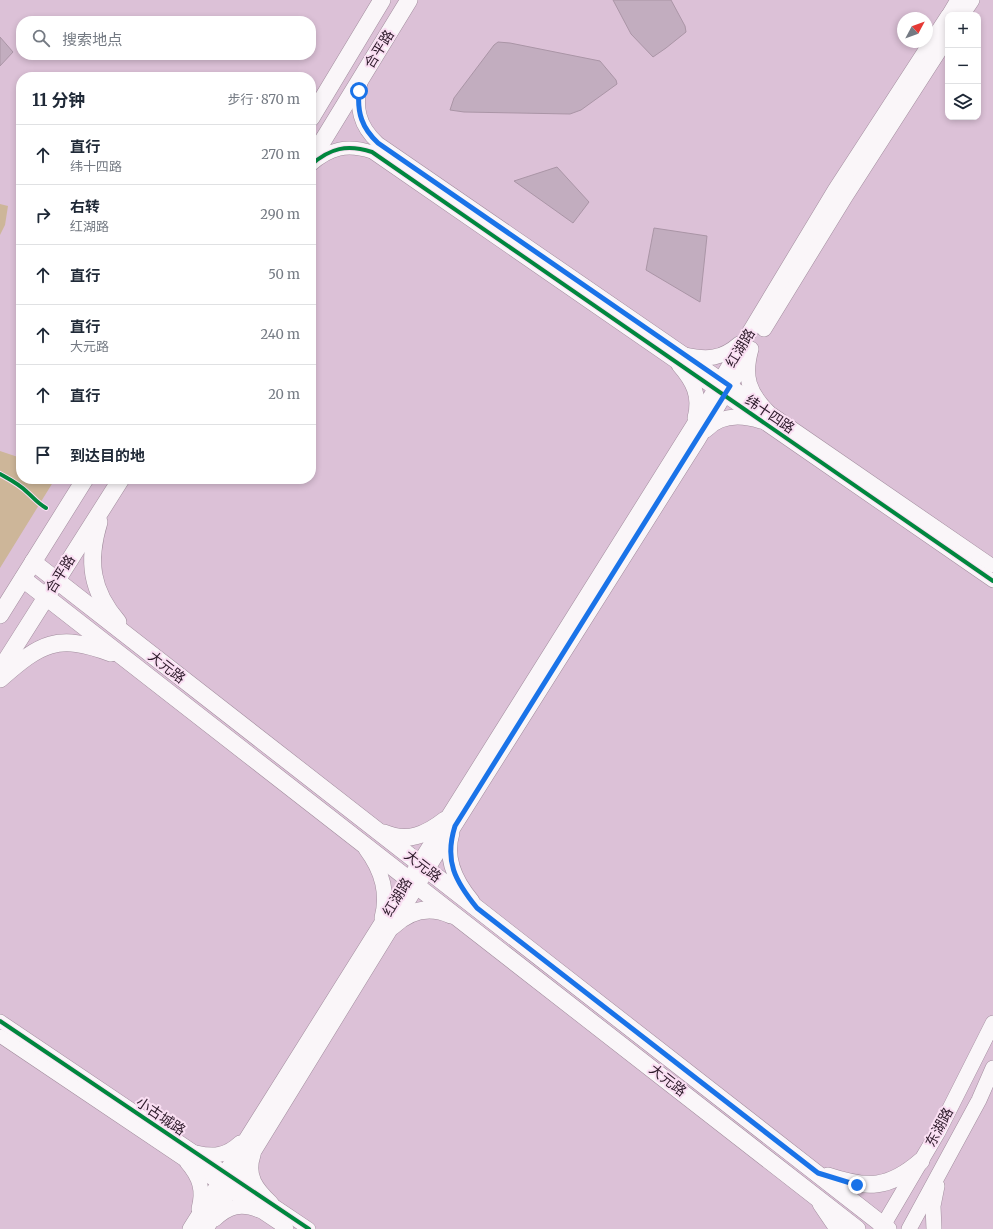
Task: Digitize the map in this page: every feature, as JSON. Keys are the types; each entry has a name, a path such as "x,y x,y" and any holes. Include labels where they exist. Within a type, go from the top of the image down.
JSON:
{"main road":[{"name":"合平路","path":"316,110 382,0"},
{"name":"合平路","path":"316,152 409,0"},
{"name":"红湖路","path":"950,12 958,0"},
{"path":"964,12 972,0"},
{"name":"红湖路","path":"227,1181 255,1149 413,882 696,432 722,388 750,333 835,190 945,20"},
{"name":"红湖路","path":"722,388 752,349 845,197 945,42"},
{"path":"750,333 732,350 723,356 713,359 682,360 696,390 698,404 696,432 709,427 719,420 729,417 765,417 748,379 747,368 752,349"},
{"name":"合平路","path":"0,615 82,484"},
{"name":"合平路","path":"0,670 118,484"},
{"path":"106,502 93,547 92,568 95,586 115,618 135,642"},
{"name":"大元路","path":"33,562 818,1173 884,1228"},
{"name":"大元路","path":"23,579 857,1229"},
{"path":"0,679 33,652 49,644 66,642 84,644 124,658"},
{"path":"378,830 399,838 410,838 422,835 450,823 450,847 453,871 461,886 477,908"},
{"path":"360,842 378,869 385,888 384,911 386,926 414,911 425,910 438,910 462,920"},
{"name":"红湖路","path":"199,1226 227,1181 252,1130 386,926"},
{"name":"东湖路","path":"884,1228 921,1161 993,1023"},
{"name":"东湖路","path":"909,1229 979,1100 993,1068"},
{"path":"199,1226 202,1187 195,1172 192,1157 226,1153 233,1149 252,1130"},
{"path":"199,1226 225,1210 233,1207 265,1207 251,1176 250,1168 255,1149"},
{"path":"818,1173 857,1185 875,1186 890,1182 907,1173 921,1161"},
{"path":"921,1161 921,1166 929,1175 935,1175 940,1172"},
{"path":"934,1229 933,1206 940,1172"},
{"path":"806,1188 822,1206 837,1229"}],"street":[{"name":"纬十四路","path":"362,76 358,101 359,114 369,135 378,143 722,388 993,566"},
{"name":"纬十四路","path":"316,162 327,154 342,148 357,148 372,152 682,360"},
{"name":"纬十四路","path":"765,417 993,581"},
{"name":"小古城路","path":"0,1021 265,1207 310,1229"},
{"name":"小古城路","path":"0,1036 192,1157"},
{"name":"小古城路","path":"265,1207 287,1229"}],"shaded area":[{"path":"0,204 8,206 5,225 0,235"},
{"path":"0,451 16,456 16,484 52,484 0,568"}],"building":[{"path":"613,0 671,0 685,26 686,32 653,57 631,34"},
{"path":"0,37 13,52 0,66"},
{"path":"498,42 510,43 600,61 616,80 617,84 581,110 570,114 464,112 450,110 454,98 494,45"},
{"path":"557,167 589,202 573,223 514,181"},
{"path":"654,228 707,236 700,302 646,270"}],"cycle path":[{"path":"316,161 332,151 339,149 355,148 372,152 993,581"},
{"path":"0,474 16,483"},
{"path":"17,484 46,508"},
{"path":"0,1021 309,1229"}],"route":[{"path":"359,91 359,114 362,124 369,135 378,143 730,386 699,438 455,826 451,837 450,847 450,860 453,871 468,897 477,908 818,1173 857,1185"}]}
